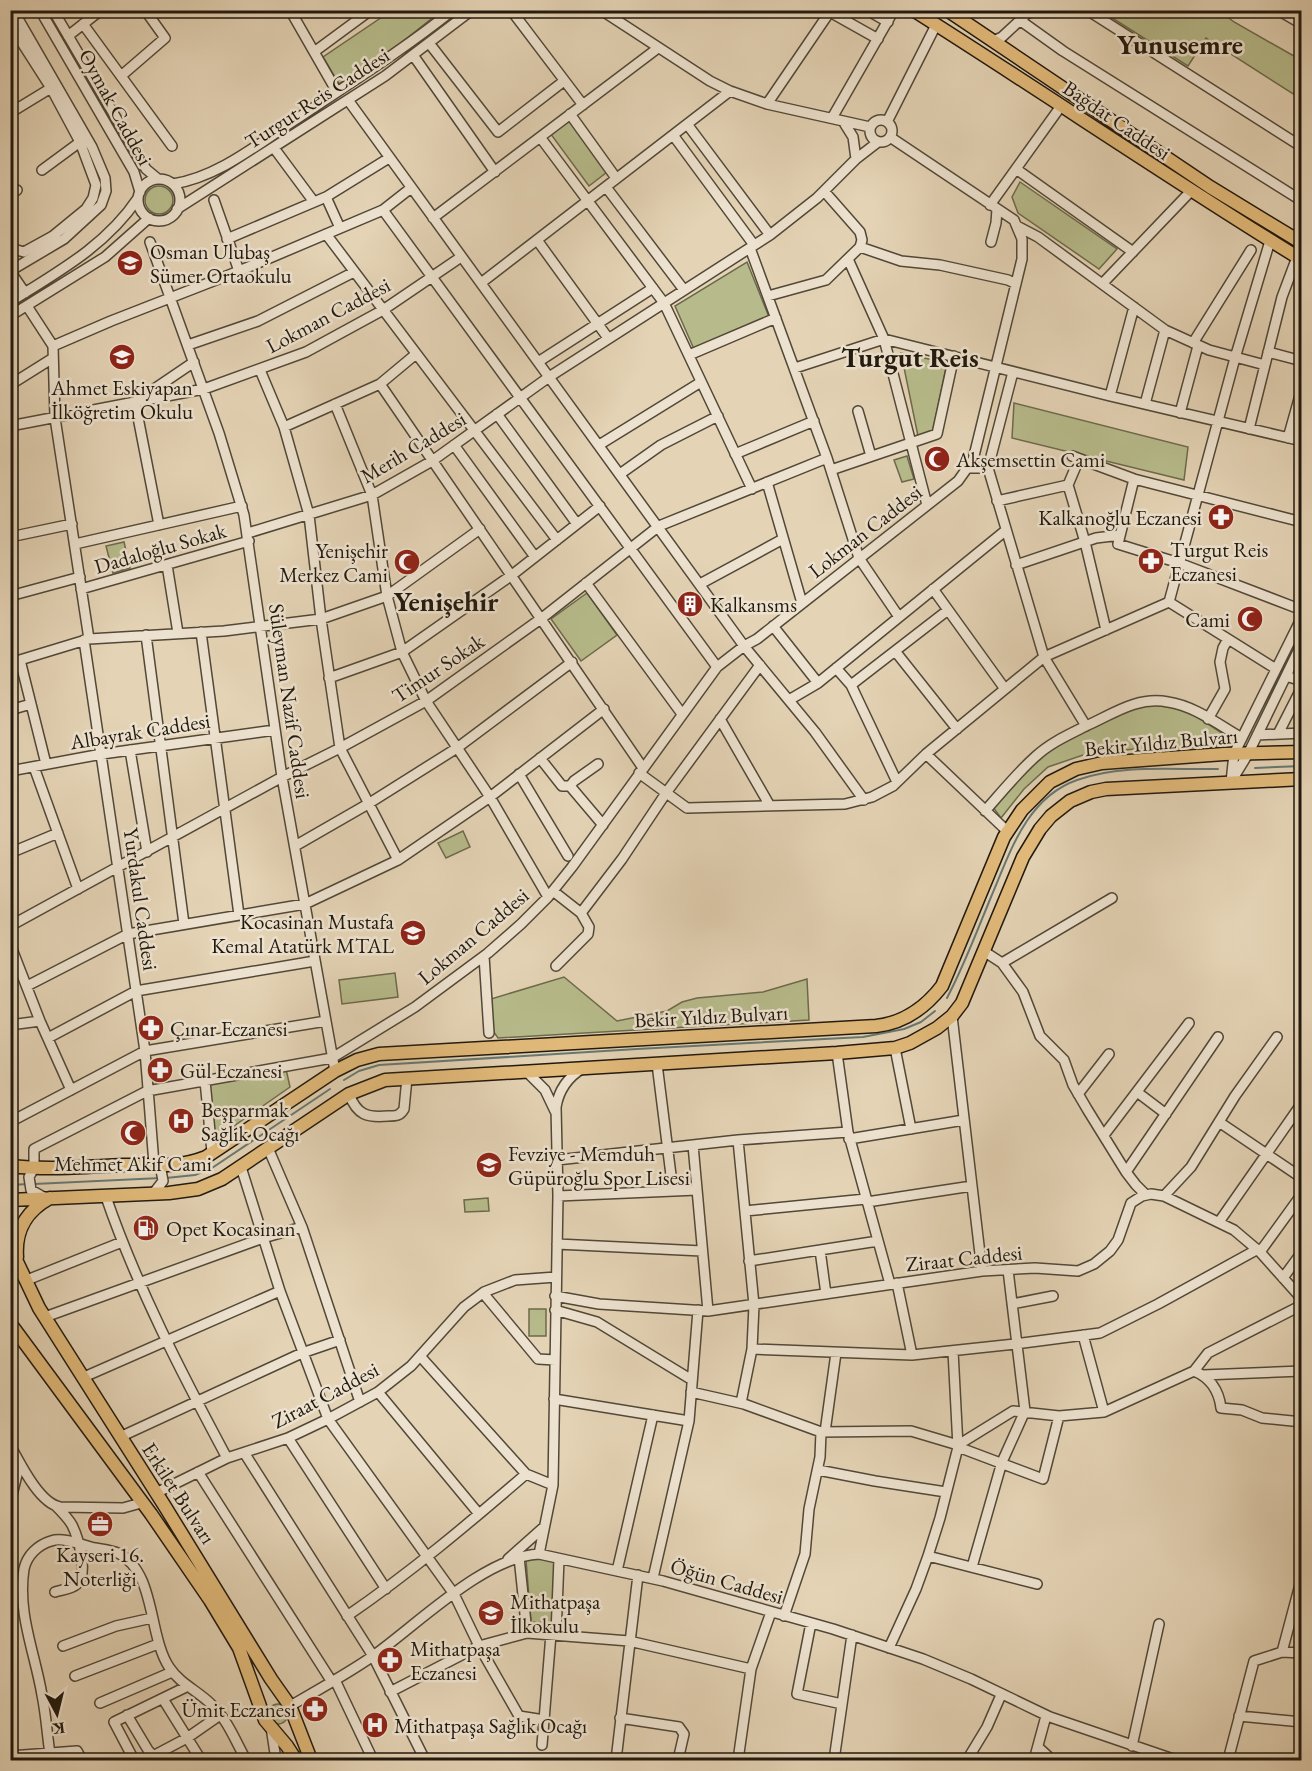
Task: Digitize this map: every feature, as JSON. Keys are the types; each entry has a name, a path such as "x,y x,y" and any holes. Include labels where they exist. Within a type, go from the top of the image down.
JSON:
{"main road":[{"name":"Bağdat Caddesi","path":"913,10 1299,259"},
{"name":"Bağdat Caddesi","path":"946,10 1210,187 1302,243"},
{"name":"Bekir Yıldız Bulvarı","path":"10,1166 31,1173 177,1166 196,1161 334,1071 357,1060 379,1054 876,1026 897,1022 925,1004 942,986 992,862 1007,831 1043,788 1058,777 1076,769 1111,762 1302,752"},
{"name":"Bekir Yıldız Bulvarı","path":"10,1200 179,1193 198,1189 222,1179 349,1094 385,1080 895,1048 922,1037 952,1016 962,1003 1023,857 1045,822 1063,805 1084,794 1106,789 1302,779"},
{"path":"17,1261 17,1240 22,1223 34,1208 48,1198"},
{"name":"Erkilet Bulvarı","path":"10,1247 45,1317 290,1708 311,1761"},
{"name":"Erkilet Bulvarı","path":"11,1326 210,1600 239,1648 267,1724 296,1761"},
{"path":"252,1686 261,1691 267,1689 271,1684 271,1679"},
{"path":"264,1716 266,1706 273,1701 278,1700 290,1708 292,1720 285,1727 276,1729 271,1727"}],"street":[{"path":"13,10 92,147 105,178 106,190 102,205 64,239 10,271 25,293"},
{"name":"Oymak Caddesi","path":"40,10 134,172 139,195"},
{"name":"Oymak Caddesi","path":"53,10 146,169 158,179"},
{"path":"68,36 101,10"},
{"path":"121,76 165,38 145,10"},
{"path":"290,10 337,92"},
{"path":"352,10 358,20"},
{"path":"314,52 371,10"},
{"name":"Turgut Reis Caddesi","path":"173,184 191,181 209,174 384,62 453,10"},
{"name":"Turgut Reis Caddesi","path":"177,209 348,100 472,10"},
{"path":"511,10 583,105"},
{"path":"601,10 710,81 730,91 767,104 843,121 884,142 890,136 892,129 887,122 877,120 873,135"},
{"path":"867,10 888,22"},
{"path":"832,118 894,10"},
{"path":"993,41 1002,37 1031,10"},
{"path":"1086,10 1302,147"},
{"path":"1278,10 1302,24"},
{"path":"767,104 831,11 878,39"},
{"path":"1021,21 1063,51 1302,201"},
{"path":"10,24 51,88 80,142 96,180 92,202 53,236 24,252 10,248"},
{"path":"83,24 172,146"},
{"path":"887,122 936,25"},
{"path":"429,43 498,132 564,81"},
{"path":"433,218 658,48"},
{"path":"413,55 495,172"},
{"path":"10,113 51,88"},
{"path":"481,284 730,91"},
{"path":"348,100 744,646 815,732 864,800"},
{"path":"990,242 996,223 994,207 1016,170 1061,106"},
{"path":"570,114 616,178"},
{"path":"843,121 853,137 856,159"},
{"path":"687,124 770,235"},
{"path":"673,135 752,247 827,458 859,558 899,617"},
{"name":"Merih Caddesi","path":"248,537 372,495 432,461 549,377 770,235 824,191 856,159 873,135"},
{"path":"890,136 1014,220 1017,226 1038,237 1165,330 1196,345 1265,365"},
{"path":"540,137 664,303 752,489"},
{"path":"42,170 80,142"},
{"path":"274,148 314,202"},
{"path":"227,238 326,197 389,158"},
{"path":"1016,170 1133,252"},
{"path":"10,302 95,246 121,221 139,195 148,182 158,179 173,184 179,196 177,209 165,219 149,218 141,210 139,195"},
{"path":"606,186 684,290"},
{"path":"27,306 53,346 383,210 411,188"},
{"path":"768,296 826,279 860,247 862,240 860,232 824,191"},
{"path":"1102,284 1191,191"},
{"path":"326,197 340,228"},
{"path":"214,200 239,271"},
{"path":"383,210 717,667"},
{"path":"10,316 105,256 149,218"},
{"name":"Lokman Caddesi","path":"332,1058 415,1007 484,956 521,924 550,894 603,825 717,667 744,646 758,639 958,481 969,468 996,368 1023,252 1022,239 1017,226"},
{"path":"326,234 557,540"},
{"path":"537,240 609,338"},
{"path":"1169,602 1235,358 1270,241"},
{"name":"Süleyman Nazif Caddesi","path":"150,242 204,389 242,506 282,777 334,1071"},
{"path":"860,247 901,261 940,265 1008,280 1016,284"},
{"path":"1180,413 1196,345 1251,250"},
{"name":"Lokman Caddesi","path":"10,426 204,389 261,370 306,352 383,310 461,257"},
{"path":"848,259 884,339 927,505"},
{"path":"1249,429 1282,297 1299,259"},
{"path":"188,345 258,321 354,272"},
{"path":"538,362 653,288"},
{"path":"1110,396 1134,307"},
{"path":"689,355 776,318"},
{"path":"1145,404 1165,330"},
{"path":"795,368 884,339 1302,441"},
{"name":"Yurdakul Caddesi","path":"53,346 55,418 80,577 86,639 145,1051 147,1091 162,1181 153,1194"},
{"path":"1269,352 1302,361"},
{"path":"284,427 380,384 416,354"},
{"path":"831,470 937,434 954,357"},
{"path":"10,385 53,358"},
{"path":"159,525 135,402 194,362"},
{"path":"261,370 284,427 309,515 321,619 340,748 398,860"},
{"path":"1013,372 988,468 1044,657 1086,726"},
{"path":"599,445 701,382"},
{"path":"380,384 604,709 641,770 666,793 687,808 845,804 879,794 897,782 926,754 1044,657 1169,602"},
{"path":"1288,438 1302,388"},
{"path":"335,404 372,495 387,596 402,652 426,701 490,797 550,894 581,913 589,923 588,934 556,966"},
{"path":"858,411 872,456"},
{"path":"497,414 577,524"},
{"path":"620,474 661,445 718,416"},
{"path":"735,454 814,421"},
{"path":"454,445 534,557"},
{"path":"1106,630 1085,542 1068,485 1075,457 1134,479 1302,522"},
{"name":"Timur Sokak","path":"10,926 426,701 542,618 659,526 827,458"},
{"path":"969,468 988,468"},
{"path":"1134,479 1118,544 1179,563 1302,610"},
{"path":"767,482 802,603"},
{"path":"997,501 1068,485"},
{"path":"75,544 242,506"},
{"path":"329,678 402,652 512,575 600,506"},
{"path":"11,535 72,524"},
{"path":"10,663 86,639 201,632 321,619 387,596 480,529"},
{"path":"789,700 818,683 1005,531"},
{"path":"1016,565 1085,542 1120,535"},
{"name":"Dadaloğlu Sokak","path":"81,589 248,537"},
{"path":"699,584 783,539"},
{"path":"167,564 178,633"},
{"path":"10,596 80,577"},
{"path":"586,583 682,714"},
{"path":"933,589 1005,689"},
{"path":"1169,602 1276,669"},
{"path":"851,685 948,610"},
{"path":"1231,782 1234,754 1302,617"},
{"path":"774,626 818,683"},
{"path":"201,632 239,915"},
{"path":"146,635 184,924"},
{"path":"1208,718 1225,687 1221,662 1228,639"},
{"path":"1231,782 1248,754 1302,644"},
{"path":"895,651 957,729"},
{"path":"20,660 46,764"},
{"path":"295,846 368,804 457,748 572,662"},
{"path":"581,913 760,665"},
{"path":"836,668 851,685 897,782"},
{"path":"1286,676 1302,681"},
{"path":"1278,734 1302,687"},
{"path":"985,811 1041,752 1060,739 1125,706 1147,701 1177,703 1242,738"},
{"path":"10,710 31,704"},
{"path":"27,986 128,934 305,904 398,860 490,797 604,709"},
{"path":"720,719 770,806"},
{"name":"Albayrak Caddesi","path":"10,771 102,754 276,730"},
{"path":"1257,735 1302,733"},
{"path":"130,750 147,852"},
{"path":"926,754 1007,831"},
{"path":"540,758 562,786 570,786 603,825"},
{"path":"570,786 598,764"},
{"path":"34,767 78,889"},
{"path":"519,774 568,856"},
{"path":"10,853 58,833"},
{"path":"1002,963 1112,898"},
{"path":"10,944 40,1021 71,1090"},
{"path":"985,952 1002,963 1026,998 1040,1036 1064,1060 1078,1094 1136,1185 1146,1195 1164,1196 1234,1230 1259,1251 1301,1298 1208,1353 1198,1373"},
{"path":"484,956 489,1033"},
{"path":"48,1038 136,991 315,961"},
{"path":"952,1016 982,1271"},
{"path":"10,1025 40,1021"},
{"path":"10,1122 145,1051 326,1021"},
{"path":"1104,1136 1189,1023"},
{"path":"1126,1172 1218,1037"},
{"path":"1164,1196 1191,1167 1277,1037"},
{"path":"895,1048 911,1129"},
{"path":"837,1053 848,1136 912,1355"},
{"path":"1078,1094 1109,1054"},
{"path":"48,1198 31,1190 34,1149 147,1091 332,1058"},
{"path":"657,1064 673,1191"},
{"path":"539,1554 553,1485 558,1196 557,1100 569,1078 583,1068"},
{"path":"526,1071 545,1090 556,1113"},
{"path":"349,1094 357,1108 371,1118 397,1116 404,1109 407,1078"},
{"path":"205,1081 212,1152"},
{"path":"1137,1092 1166,1114"},
{"path":"1219,1222 1302,1103"},
{"path":"557,1160 738,1140 848,1136 964,1120"},
{"path":"1219,1122 1302,1178"},
{"path":"738,1140 754,1305 752,1350 741,1403"},
{"path":"653,1578 689,1421 692,1380 703,1310 702,1251 693,1145"},
{"path":"268,1148 302,1227 360,1402"},
{"path":"241,1167 280,1291 328,1419 454,1594 479,1646 519,1716 544,1720"},
{"path":"745,1211 867,1201 972,1186"},
{"path":"558,1196 697,1190"},
{"path":"752,1350 912,1355 1100,1333 1259,1251 1302,1194"},
{"name":"Ziraat Caddesi","path":"555,1296 599,1304 703,1310 754,1305 982,1271 1035,1268 1072,1272 1094,1264 1106,1256 1114,1245 1131,1203 1146,1195"},
{"path":"106,1197 122,1242 140,1281 197,1403 227,1458"},
{"path":"45,1317 140,1281 263,1238 302,1227"},
{"path":"750,1261 878,1241"},
{"path":"27,1280 122,1242"},
{"path":"557,1244 702,1251"},
{"path":"820,1250 826,1294"},
{"path":"1283,1278 1302,1252"},
{"path":"972,1568 1002,1462 1024,1411 1008,1270"},
{"name":"Ziraat Caddesi","path":"156,1493 227,1458 245,1454 288,1438 378,1392 411,1366 464,1307 483,1293 515,1280 556,1277"},
{"path":"84,1377 280,1291"},
{"path":"483,1293 538,1359 555,1360"},
{"path":"1012,1304 1053,1296"},
{"path":"555,1310 597,1322 692,1380"},
{"path":"1083,1335 1104,1412"},
{"path":"120,1437 302,1353 340,1340"},
{"path":"889,1648 916,1589 928,1556 958,1446 953,1351"},
{"path":"784,1616 805,1554 809,1509 818,1470 836,1353"},
{"path":"420,1356 526,1474 553,1485"},
{"path":"958,1446 1009,1413 1024,1411 1059,1416 1104,1412 1198,1373 1302,1371"},
{"path":"1198,1373 1217,1390 1221,1408 1242,1410 1262,1418 1302,1422"},
{"path":"378,1392 479,1514"},
{"path":"691,1392 741,1403 823,1432 911,1431 958,1446 1043,1479 1059,1416"},
{"path":"554,1399 689,1421"},
{"path":"617,1571 652,1415"},
{"path":"288,1438 386,1589"},
{"path":"10,1445 45,1500 56,1506 71,1523 78,1544 83,1564 80,1581 76,1586 55,1592"},
{"path":"245,1454 373,1656 425,1761"},
{"path":"11,1496 20,1463"},
{"path":"818,1470 875,1482 946,1492"},
{"path":"198,1472 334,1681 373,1761"},
{"path":"347,1616 427,1557 526,1474"},
{"path":"56,1506 123,1509 141,1503"},
{"path":"505,1562 544,1527"},
{"path":"50,1754 42,1694 25,1621 24,1569 29,1556 42,1544 58,1539 117,1553 127,1561 142,1582 159,1644 172,1672 186,1687 208,1701 220,1715 246,1761"},
{"name":"Öğün Caddesi","path":"290,1708 373,1656 454,1594 505,1562 539,1554 653,1578 852,1635 933,1663 1046,1716 1176,1761"},
{"path":"928,1556 1037,1584"},
{"path":"519,1557 527,1633"},
{"path":"542,1745 554,1634 559,1559"},
{"path":"616,1761 638,1575"},
{"path":"1282,1652 1302,1577"},
{"path":"738,1761 751,1669 771,1612"},
{"path":"63,1646 116,1626 152,1618"},
{"path":"811,1623 797,1694 842,1704"},
{"path":"1132,1746 1159,1624"},
{"path":"390,1692 479,1646 527,1633 629,1641 751,1669"},
{"path":"834,1761 852,1635"},
{"path":"75,1676 159,1644"},
{"path":"1228,1761 1254,1661 1282,1652 1302,1653"},
{"path":"100,1703 172,1672"},
{"path":"134,1761 114,1722 186,1687"},
{"path":"966,1761 987,1727 1001,1695"},
{"path":"163,1699 201,1761"},
{"path":"127,1715 155,1758 220,1715"},
{"path":"1035,1761 1046,1716"},
{"path":"1239,1716 1302,1722"},
{"path":"620,1718 679,1727 684,1734 678,1761"},
{"path":"271,1727 276,1761"},
{"path":"234,1740 236,1761"},
{"path":"1038,1747 1052,1761"},
{"path":"10,1756 77,1751 82,1761"}],"green space":[{"path":"1114,10 1220,11 1234,22 1301,60 1301,99 1206,38 1188,66 1109,16"},
{"path":"391,11 441,11 391,51 339,84 323,57"},
{"path":"570,119 607,172 589,186 550,133"},
{"path":"1020,182 1117,249 1099,269 1018,213 1012,197"},
{"path":"159,186 169,190 173,200 169,210 159,214 149,210 145,200 149,190"},
{"path":"747,262 769,317 694,349 675,306"},
{"path":"901,353 947,363 933,430 918,436"},
{"path":"1014,403 1188,447 1184,480 1012,438"},
{"path":"907,456 914,479 902,482 894,460"},
{"path":"124,542 130,568 113,573 106,546"},
{"path":"587,593 617,635 581,661 551,619"},
{"path":"1156,702 1183,708 1222,733 1216,747 1135,749 1086,754 1048,767 1024,789 1001,818 993,807 1042,750 1119,706"},
{"path":"463,831 470,847 446,858 438,843"},
{"path":"395,973 398,997 342,1004 339,980"},
{"path":"564,977 617,1021 667,1011 682,1002 697,998 763,992 807,979 809,1020 498,1038 491,1028 491,999"},
{"path":"286,1069 290,1087 214,1140 205,1081"},
{"path":"488,1198 489,1211 465,1212 464,1200"},
{"path":"529,1309 546,1309 546,1336 529,1336"},
{"path":"533,1558 554,1561 553,1623 531,1622 526,1560"},
{"path":"274,1704 282,1704 288,1710 288,1718 282,1724 274,1724 268,1718 268,1710"}],"waterway":[{"path":"1255,768 1302,766"},
{"path":"947,998 965,961 1013,845 1032,813 1059,788 1077,780 1111,772 1147,769 1218,769"},
{"path":"344,1080 359,1071 379,1065 863,1037 904,1029 921,1022 935,1011"},
{"path":"166,1178 195,1175 212,1168 330,1089"},
{"path":"34,1184 161,1178"},
{"path":"10,1185 29,1184"}],"place":[{"name":"Osman Ulubaş Sümer Ortaokulu","path":"130,263"},
{"name":"Ahmet Eskiyapan İlköğretim Okulu","path":"122,357"},
{"name":"Akşemsettin Cami","path":"937,459"},
{"name":"Kalkanoğlu Eczanesi","path":"1221,517"},
{"name":"Turgut Reis Eczanesi","path":"1151,561"},
{"name":"Yenişehir Merkez Cami","path":"407,562"},
{"name":"Kalkansms","path":"690,604"},
{"name":"Cami","path":"1250,619"},
{"name":"Kocasinan Mustafa Kemal Atatürk MTAL","path":"413,933"},
{"name":"Çınar Eczanesi","path":"151,1028"},
{"name":"Gül Eczanesi","path":"160,1070"},
{"name":"Beşparmak Sağlık Ocağı","path":"181,1121"},
{"name":"Mehmet Akif Cami","path":"133,1133"},
{"name":"Fevziye - Memduh Güpüroğlu Spor Lisesi","path":"489,1165"},
{"name":"Opet Kocasinan","path":"146,1228"},
{"name":"Kayseri 16. Noterliği","path":"100,1524"},
{"name":"Mithatpaşa İlkokulu","path":"491,1613"},
{"name":"Mithatpaşa Eczanesi","path":"390,1660"},
{"name":"Ümit Eczanesi","path":"315,1709"},
{"name":"Mithatpaşa Sağlık Ocağı","path":"375,1725"}],"district":[{"name":"Yunusemre","path":"1180,44"},
{"name":"Turgut Reis","path":"910,357"},
{"name":"Yenişehir","path":"446,601"}]}
